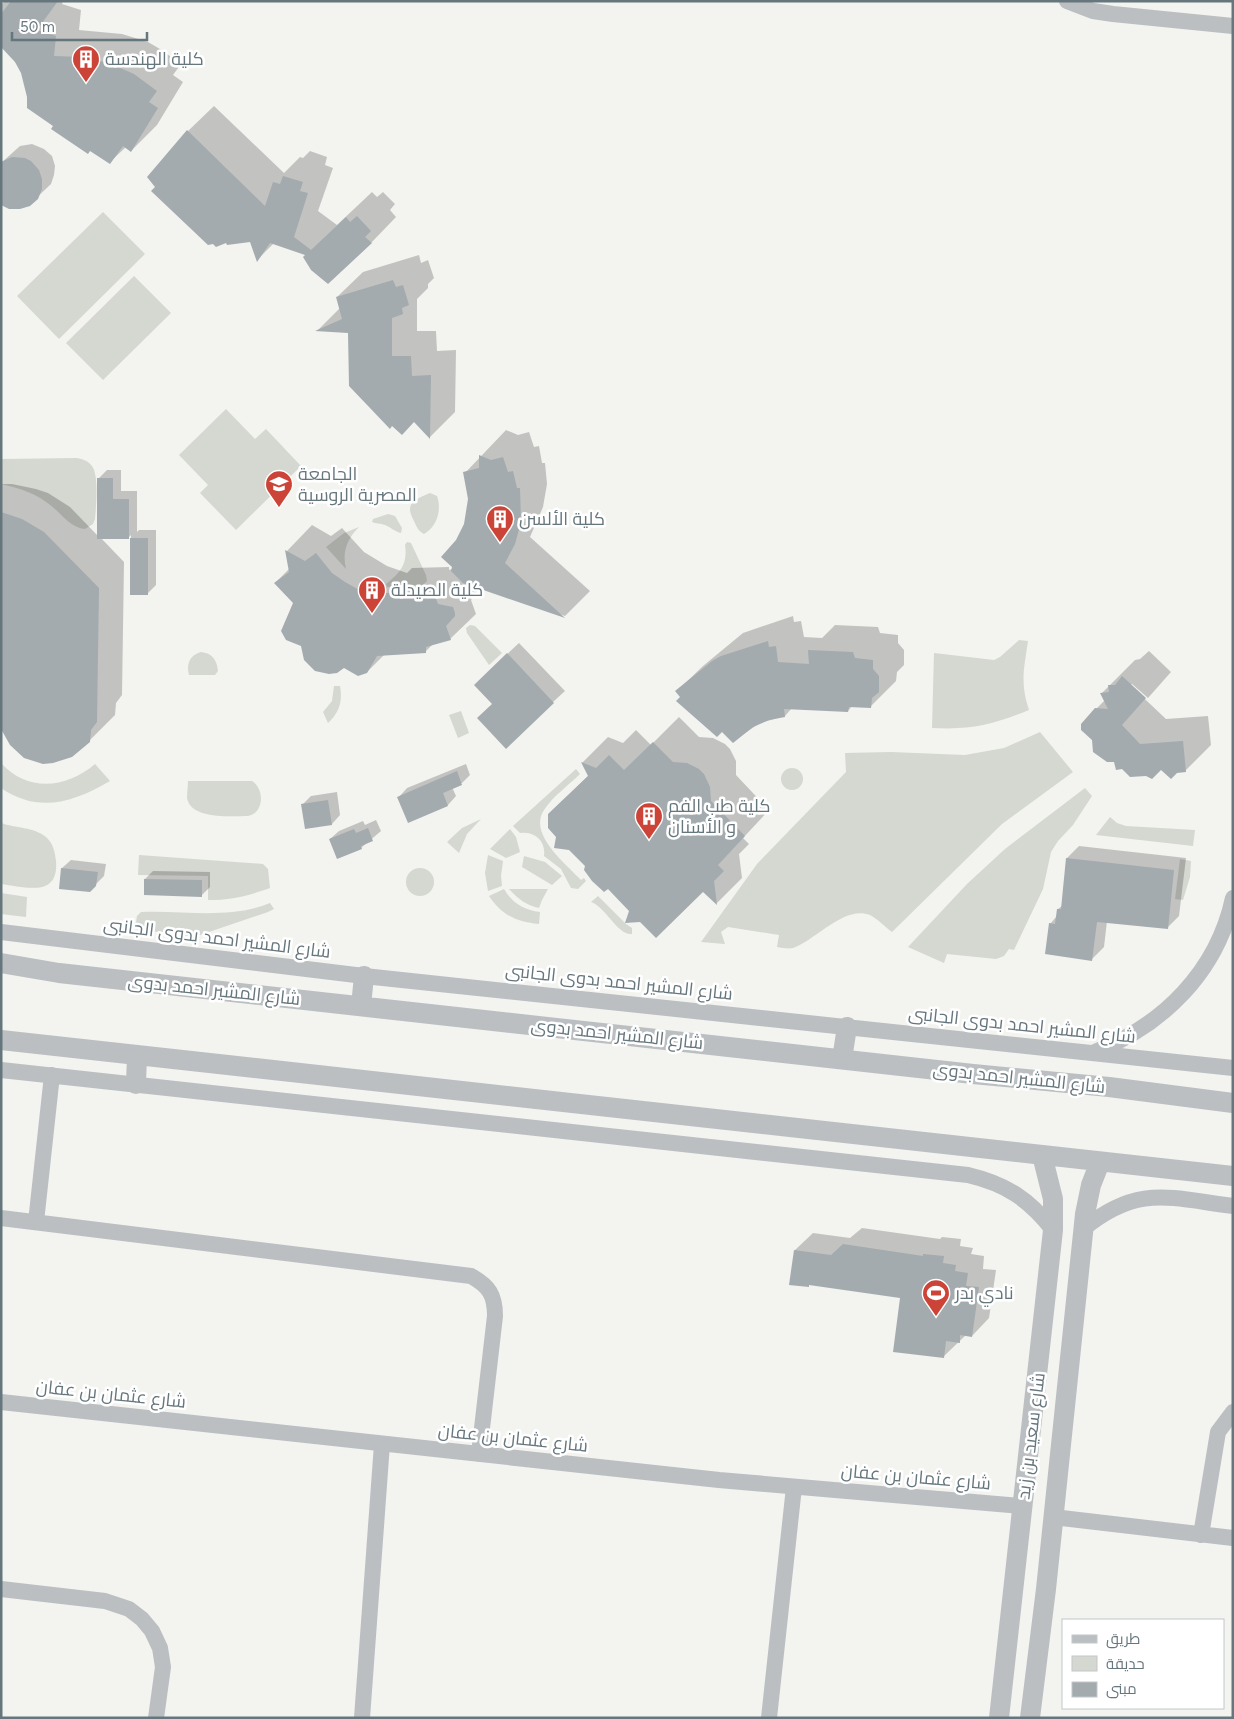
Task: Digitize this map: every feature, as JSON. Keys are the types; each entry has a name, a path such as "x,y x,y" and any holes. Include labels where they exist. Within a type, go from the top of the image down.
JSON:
{"street":[{"path":"1067,1 1093,11 1232,27"},
{"path":"1092,1053 1117,1043 1140,1030 1161,1015 1180,997 1197,977 1211,955 1223,931 1233,898"},
{"name":"شارع المشير احمد بدوى الجانبى","path":"1,932 364,976 1233,1068"},
{"name":"شارع المشير احمد بدوى","path":"1,964 59,973 1233,1103"},
{"path":"361,1006 364,976"},
{"path":"842,1060 847,1027"},
{"path":"1,1040 956,1147 1233,1176"},
{"path":"136,1084 137,1055"},
{"path":"1,1070 968,1176 1001,1186 1016,1194 1036,1210 1053,1230"},
{"path":"36,1222 52,1075"},
{"name":"شارع سعيد بن زيد","path":"999,1718 1053,1230 1053,1199 1042,1155"},
{"name":"شارع سعيد بن زيد","path":"1030,1718 1046,1589 1083,1229 1091,1185 1100,1162"},
{"path":"1083,1229 1112,1208 1128,1201 1145,1198 1162,1197 1233,1206"},
{"path":"1,1218 471,1276 482,1282 490,1292 495,1303 479,1454"},
{"name":"شارع عثمان بن عفان","path":"1,1402 794,1487 1023,1497"},
{"path":"1201,1535 1218,1432 1233,1412"},
{"path":"1031,1434 1045,1439 1061,1437"},
{"path":"362,1718 382,1444"},
{"path":"1023,1497 1029,1484 1041,1482 1052,1486 1056,1491"},
{"path":"769,1718 794,1487"},
{"path":"1053,1517 1233,1538"},
{"path":"1018,1542 1034,1547 1050,1545"},
{"path":"1013,1586 1030,1582 1046,1589"},
{"path":"1,1589 105,1601 129,1609 142,1618 152,1631 160,1648 163,1667 156,1718"}],"green space":[{"path":"103,212 145,254 59,339 17,296"},
{"path":"134,276 171,313 103,380 66,343"},
{"path":"226,409 255,439 266,429 301,466 236,530 200,493 208,485 179,455"},
{"path":"77,458 90,464 96,476 95,519 93,524 85,529 74,525 51,505 36,496 1,484 1,459"},
{"path":"430,493 437,496 439,512 435,523 424,534 419,530 411,515 410,506 415,500"},
{"path":"388,514 395,516 402,528 401,533 385,525 372,522 373,519"},
{"path":"359,527 351,536 345,551 346,569 326,547 344,533"},
{"path":"407,542 411,543 427,581 423,585 387,587 386,584 402,568"},
{"path":"470,625 475,626 502,653 489,665 467,633 466,628"},
{"path":"1019,640 1028,641 1024,668 1024,692 1029,710 982,725 959,728 932,728 934,653 994,660"},
{"path":"201,652 208,654 215,660 218,671 215,675 189,675 188,667 190,661 194,655"},
{"path":"334,686 340,686 341,697 335,715 328,723 323,712 332,701"},
{"path":"461,711 469,733 458,738 449,715"},
{"path":"1040,732 1073,772 1002,824 892,932 870,915 860,913 840,919 793,948 777,947 779,935 728,927 721,932 725,944 701,942 757,864 846,772 845,753 891,752 965,755 1004,748"},
{"path":"1,763 12,773 23,779 35,783 48,784 72,778 95,764 110,781 83,795 70,799 43,803 29,801 1,788"},
{"path":"792,768 800,771 803,779 800,787 792,790 784,787 781,779 784,771"},
{"path":"576,769 580,774 552,800 540,819 544,838 550,848 581,880 584,878 586,881 578,889 571,888 561,869 544,856 543,846 535,835 520,833 513,826"},
{"path":"188,781 252,781 259,789 261,795 260,806 253,814 248,816 223,816 204,813 190,805 187,798"},
{"path":"1085,788 1092,796 1073,825 1058,841 1051,852 1043,889 1014,950 1009,949 1004,956 996,959 947,954 944,963 908,947 967,884 1005,849"},
{"path":"1110,817 1117,823 1126,826 1195,830 1193,846 1096,835"},
{"path":"481,819 467,834 459,853 447,842 462,828"},
{"path":"1,823 30,829 46,837 53,848 56,858 55,873 52,881 39,888 1,884"},
{"path":"510,829 516,837 520,852 506,858 490,849"},
{"path":"139,855 263,864 268,869 270,888 239,897 208,900 208,876 138,875"},
{"path":"488,855 503,861 502,886 488,891 485,873"},
{"path":"524,856 545,862 562,876 552,885 522,867"},
{"path":"1180,859 1191,861 1190,877 1183,900 1175,899"},
{"path":"420,868 430,872 434,882 430,892 420,896 410,892 406,882 410,872"},
{"path":"504,889 519,905 529,910 540,912 539,924 516,919 504,913 494,903 489,896"},
{"path":"509,889 548,889 539,908 522,901"},
{"path":"1,893 27,897 26,917 1,914"},
{"path":"598,896 632,928 632,934 622,930 601,909 591,902"},
{"path":"270,903 274,909 268,912 200,935 189,936 135,929 137,916 141,912 223,913 254,908"}],"building":[{"name":"كلية الهندسة","path":"11,1 58,1 37,30 56,36 54,56 82,57 109,63 134,74 157,91 149,102 158,108 131,152 123,146 110,164 90,151 88,154 51,129 53,126 27,108 27,97 21,73 15,62 1,47 1,14"},
{"path":"187,130 265,206 273,182 280,184 283,176 303,182 300,191 308,193 294,237 311,250 346,217 350,222 357,216 371,231 365,237 372,243 328,284 311,270 303,257 305,255 270,243 257,262 250,242 227,245 226,243 216,247 213,244 208,245 151,191 155,187 147,177"},
{"path":"12,157 25,158 31,161 39,170 42,179 42,189 38,199 30,206 20,209 9,209 1,205 1,162"},
{"path":"393,280 396,287 403,285 409,305 402,308 403,314 392,318 392,356 411,356 412,376 431,375 430,439 414,422 402,435 392,426 390,429 349,386 348,333 315,331 342,319 336,297"},
{"name":"كلية الألسن","path":"479,455 491,460 503,457 508,472 513,471 517,488 520,488 521,522 515,544 505,563 565,618 463,583 451,571 452,567 441,557 456,540 464,524 468,499 463,472 479,468"},
{"path":"97,478 113,478 113,499 129,499 129,539 97,539"},
{"path":"1,512 22,519 44,532 99,588 97,722 91,730 90,742 72,757 53,763 43,764 24,758 10,745 1,729"},
{"path":"130,538 148,538 148,595 130,595"},
{"name":"كلية الصيدلة","path":"285,550 305,561 316,553 332,573 345,582 361,591 384,599 385,593 424,592 424,595 434,593 438,604 453,607 455,616 446,626 451,640 426,647 426,653 377,656 367,673 358,676 344,668 337,673 329,674 315,671 304,660 301,646 286,640 281,631 293,603 274,583 289,572"},
{"path":"768,641 769,647 776,646 778,662 809,664 808,650 853,652 855,658 873,660 873,669 879,676 879,692 872,698 871,708 849,707 848,712 784,709 785,717 769,720 753,727 733,743 722,732 717,737 676,701 680,697 675,691 712,661 721,656"},
{"path":"507,653 554,703 506,749 477,718 492,704 474,685"},
{"path":"1122,676 1146,698 1122,725 1140,744 1183,741 1186,772 1177,773 1171,779 1161,770 1152,779 1146,776 1130,777 1122,769 1116,770 1114,762 1107,762 1093,752 1092,740 1081,730 1081,724 1095,708 1108,709 1100,693 1109,692 1108,685 1115,685"},
{"name":"كلية طب الفم و الأسنان","path":"653,742 673,762 687,763 704,774 710,787 711,801 745,836 718,865 724,871 714,881 717,905 703,892 656,938 640,922 625,923 629,911 608,889 604,892 592,881 584,870 585,866 569,850 554,848 556,837 548,828 548,814 588,776 581,762 596,768 609,755 624,770"},
{"path":"457,771 462,785 443,793 448,806 408,823 397,797"},
{"path":"328,800 332,825 305,829 301,804"},
{"path":"368,828 373,841 361,846 362,849 337,859 329,839 354,829 356,833"},
{"path":"1066,858 1174,870 1168,929 1097,922 1092,961 1045,954 1049,923 1055,924 1057,909 1061,909"},
{"path":"61,868 98,872 96,886 90,892 59,889"},
{"path":"144,879 202,880 202,897 144,895"},
{"name":"نادي بدر","path":"843,1244 923,1256 923,1254 944,1256 943,1263 956,1265 955,1271 968,1273 966,1286 979,1287 972,1337 960,1335 960,1343 946,1341 944,1358 893,1352 900,1298 809,1285 809,1287 789,1285 794,1250 831,1255"}],"place":[{"name":"كلية الهندسة","path":"86,83"},
{"name":"الجامعة المصرية الروسية","path":"279,508"},
{"name":"كلية الألسن","path":"500,543"},
{"name":"كلية الصيدلة","path":"372,614"},
{"name":"كلية طب الفم و الأسنان","path":"649,840"},
{"name":"نادي بدر","path":"936,1317"}]}
